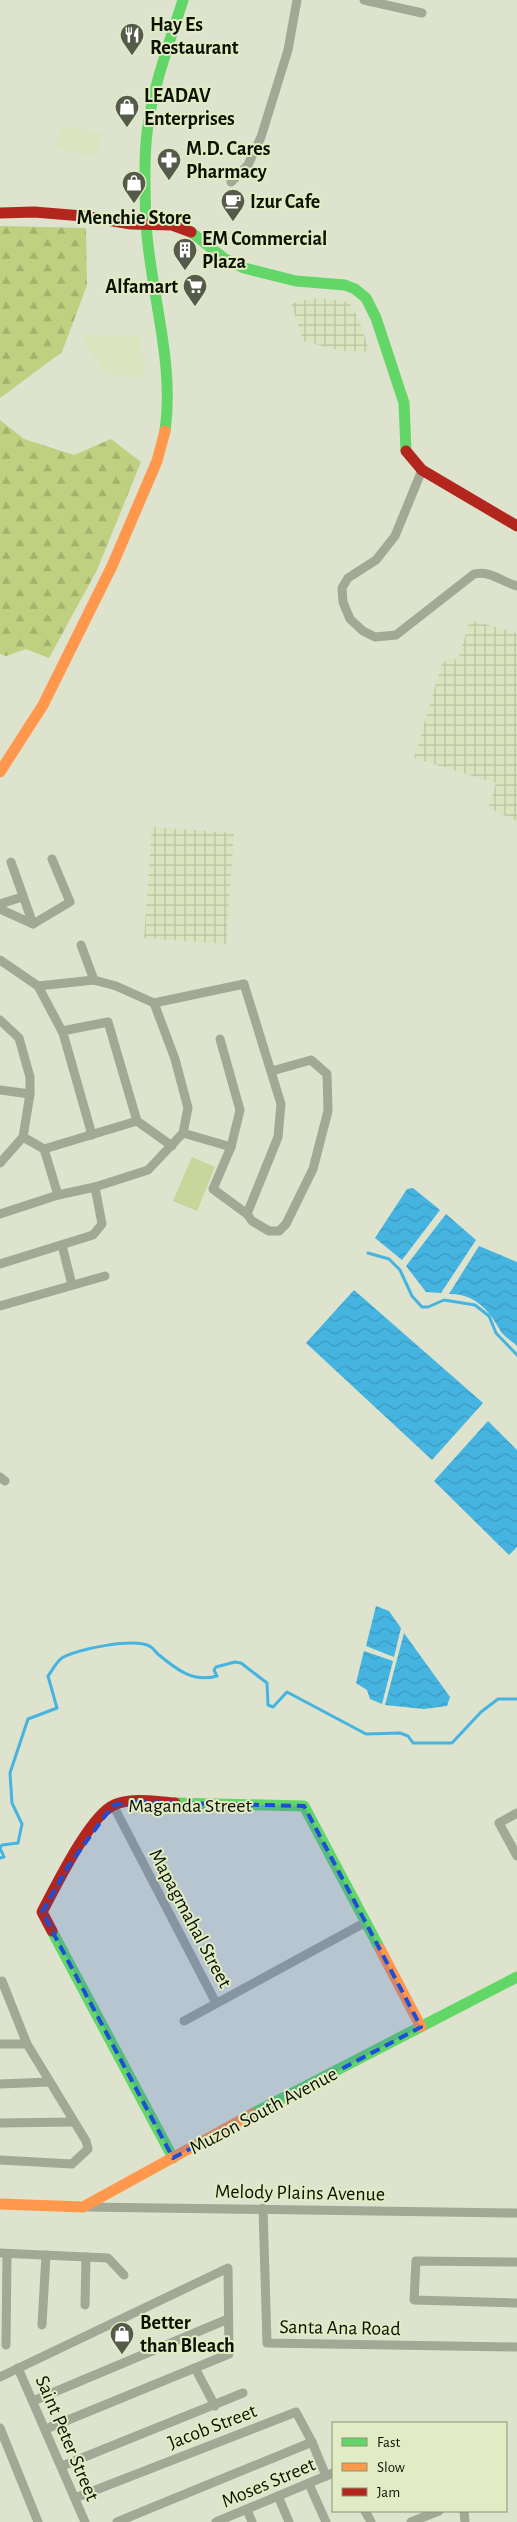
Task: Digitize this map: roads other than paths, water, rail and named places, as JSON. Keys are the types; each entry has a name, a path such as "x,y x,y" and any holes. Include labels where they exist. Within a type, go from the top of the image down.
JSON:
{"street":[{"path":"0,772 43,705 104,583 136,513 164,438 168,412 164,355 146,224 146,157 149,121 159,75 183,0"},
{"path":"231,182 248,165 262,137 288,50 297,0"},
{"path":"364,0 422,13"},
{"path":"0,213 40,212 182,227 225,258 244,268 296,281 351,286 362,293 376,318 404,403 405,449 415,465 517,526"},
{"path":"422,470 395,536 376,560 348,578 342,588 342,602 350,619 364,631 375,637 386,637 396,635 474,574 490,574 517,586"},
{"path":"33,924 70,902 52,859"},
{"path":"11,862 33,924"},
{"path":"0,904 22,897"},
{"path":"0,909 33,924"},
{"path":"82,945 94,980"},
{"path":"0,960 38,986 62,1031 92,1135"},
{"path":"38,986 94,980 116,986 154,1003 244,984 281,1104 278,1137 247,1214"},
{"path":"0,1214 58,1195 95,1187 148,1170 183,1133 188,1108 175,1059 154,1003"},
{"path":"0,1020 18,1038 30,1076 30,1094 23,1137 0,1163"},
{"path":"62,1031 108,1022 137,1121 172,1146"},
{"path":"220,1039 240,1110 231,1147 213,1189 247,1214 252,1221 269,1231 279,1231 286,1224 313,1169 328,1111 327,1074 312,1060 272,1071"},
{"path":"0,1090 30,1094"},
{"path":"44,1149 137,1121"},
{"path":"183,1133 231,1147"},
{"path":"23,1137 44,1149 58,1195"},
{"path":"0,1264 93,1235 102,1224 95,1187"},
{"path":"62,1245 72,1285"},
{"path":"0,1306 105,1276"},
{"name":"Maganda Street","path":"173,2158 42,1912 66,1868 92,1830 113,1805 136,1802 304,1806 421,2027"},
{"name":"Mapagmahal Street","path":"113,1805 216,2004 366,1922"},
{"path":"517,1813 499,1822 517,1856"},
{"name":"Muzon South Avenue","path":"83,2207 272,2103 517,1977"},
{"path":"0,2160 72,2164 88,2149 86,2141 72,2122 27,2044 2,1981"},
{"path":"184,2021 216,2004"},
{"path":"0,2044 27,2044"},
{"path":"0,2084 49,2082"},
{"path":"0,2123 72,2122"},
{"path":"0,2204 83,2207"},
{"name":"Melody Plains Avenue","path":"83,2207 517,2213"},
{"name":"Santa Ana Road","path":"262,2208 267,2343 517,2347"},
{"path":"6,2345 3,2253 108,2258 124,2275"},
{"path":"42,2324 46,2255"},
{"path":"85,2305 86,2257"},
{"path":"517,2262 416,2261 414,2300 517,2303"},
{"path":"0,2377 228,2268 228,2354 46,2429"},
{"path":"33,2401 228,2319"},
{"name":"Saint Peter Street","path":"18,2368 85,2522"},
{"path":"195,2368 215,2406"},
{"path":"62,2466 244,2394"},
{"name":"Jacob Street","path":"75,2498 296,2412 330,2475"},
{"path":"0,2428 38,2522"},
{"path":"117,2522 312,2442"},
{"name":"Moses Street","path":"216,2522 330,2475"},
{"path":"308,2484 326,2522"},
{"path":"278,2496 289,2522"},
{"path":"247,2510 252,2522"},
{"path":"411,2522 436,2512"}],"water":[{"path":"413,1188 440,1210 402,1260 375,1238 407,1189"},
{"path":"446,1214 476,1240 441,1293 426,1292 406,1266"},
{"path":"479,1246 517,1262 517,1346 503,1334 480,1304 466,1296 449,1294"},
{"path":"354,1290 483,1403 432,1460 306,1343"},
{"path":"488,1421 517,1450 517,1547 509,1555 434,1481"},
{"path":"376,1606 389,1611 401,1628 394,1657 366,1646"},
{"path":"404,1633 450,1697 447,1706 424,1709 385,1705"},
{"path":"364,1651 393,1661 382,1704 370,1699 367,1690 356,1683"}],"waterway":[{"path":"368,1253 389,1259 400,1270 412,1296 422,1307 428,1307 444,1300 475,1305 489,1316 496,1333 517,1355"},
{"path":"0,1858 4,1857 0,1848 2,1845 18,1843 22,1824 12,1803 10,1773 28,1719 57,1708 48,1676 62,1658 80,1651 106,1645 143,1644 151,1647 178,1670 200,1678 217,1676 214,1670 216,1667 235,1662 241,1663 267,1683 268,1705 273,1707 287,1692 366,1734 400,1733 408,1736 413,1743 452,1743 481,1712 498,1699 517,1699"}],"place":[{"name":"Hay Es Restaurant","path":"132,56"},
{"name":"LEADAV Enterprises","path":"127,128"},
{"name":"M.D. Cares Pharmacy","path":"169,181"},
{"name":"Menchie Store","path":"134,204"},
{"name":"Izur Cafe","path":"233,222"},
{"name":"EM Commercial Plaza","path":"185,271"},
{"name":"Alfamart","path":"195,307"},
{"name":"Better than Bleach","path":"122,2355"}]}
